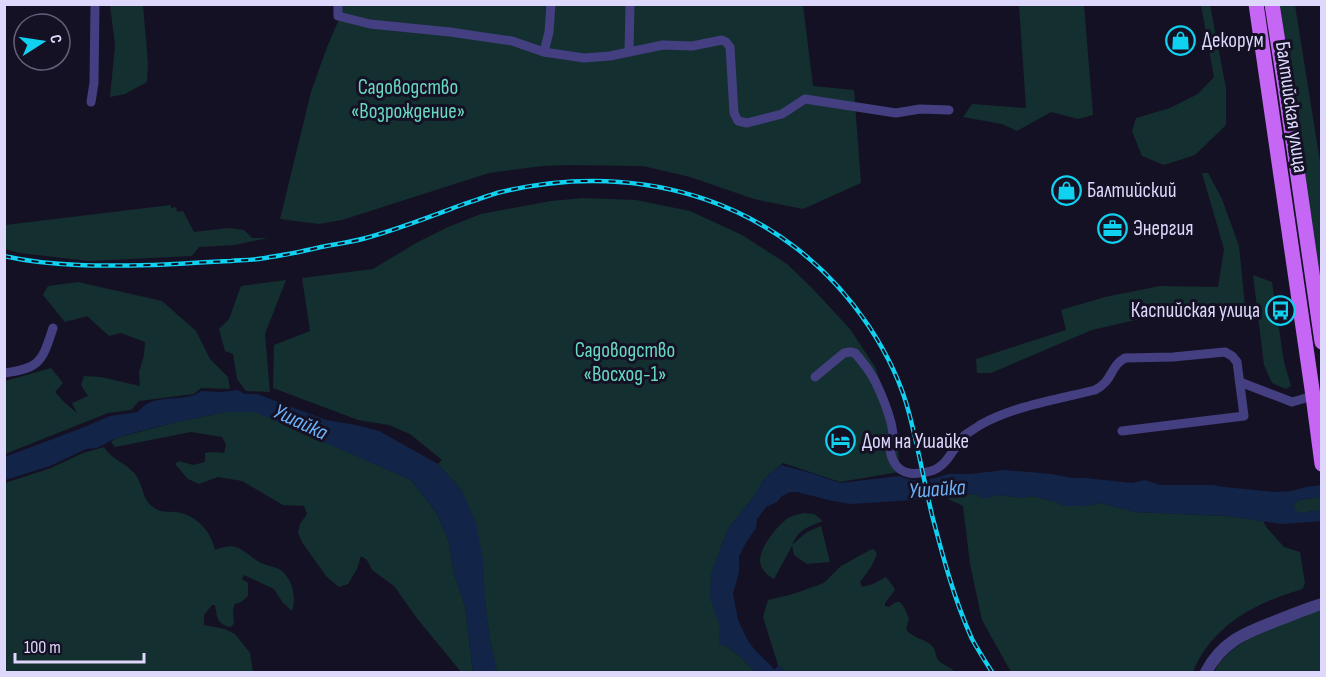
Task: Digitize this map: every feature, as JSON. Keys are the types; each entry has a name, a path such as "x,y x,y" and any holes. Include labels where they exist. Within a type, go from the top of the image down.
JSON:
{"main road":[{"name":"Балтийская улица","path":"1256,4 1322,464"},
{"name":"Балтийская улица","path":"1272,4 1322,342"}],"street":[{"path":"91,102 94,84 95,4"},
{"path":"338,4 338,16 370,24 512,40 544,52 584,58 610,56 663,45 692,46 722,40 730,47 734,112 738,121 743,123 782,114 805,99 896,113 920,109 949,110"},
{"path":"544,52 549,32 550,4"},
{"path":"629,52 630,4"},
{"path":"4,374 24,371 40,360 53,328"},
{"path":"815,377 844,353 855,353 870,372 888,412 893,435 890,450 894,463 911,474 924,473 940,467 966,435 980,425 1030,406 1103,386 1110,379 1119,361 1125,358 1173,357 1226,352 1237,362 1244,416 1122,431"},
{"path":"1240,382 1292,402 1313,396"},
{"path":"1206,672 1218,654 1230,642 1243,634 1322,604"}],"green space":[{"path":"110,5 143,5 148,63 147,82 125,94 110,97 115,45"},
{"name":"Садоводство «Возрождение»","path":"341,5 803,5 813,86 854,90 861,183 803,209 754,199 690,177 643,166 542,166 489,173 342,220 319,224 280,219 311,92 340,17"},
{"path":"1019,5 1084,5 1093,115 1078,119 1051,112 1017,131 1002,124 963,117 972,104 1026,108"},
{"path":"1201,5 1210,5 1226,88 1226,125 1195,155 1164,165 1142,156 1132,131 1136,118 1170,108 1198,94 1214,77"},
{"path":"1277,5 1295,5 1321,168 1321,288"},
{"path":"1202,173 1208,173 1222,199 1239,246 1245,306 1179,310 1092,330 991,373 977,373 976,359 1066,330 1061,310 1105,297 1160,286 1218,287 1224,249"},
{"name":"Садоводство «Восход-1»","path":"583,198 636,200 690,211 742,235 787,264 850,329 875,367 891,411 898,443 899,472 840,482 783,463 764,479 755,495 728,529 711,574 710,597 721,627 719,635 725,645 755,672 497,672 462,491 438,464 442,460 410,434 389,425 358,420 273,388 274,345 310,331 302,278 373,269 416,243 481,214 551,201"},
{"path":"171,205 171,208 176,207 177,212 183,211 194,232 229,228 244,230 252,238 268,238 234,245 199,247 192,256 89,261 20,253 5,249 5,225"},
{"path":"1253,275 1272,282 1284,362 1291,386 1286,389 1272,383 1264,365"},
{"path":"286,280 265,334 270,392 246,391 237,379 233,354 225,351 219,329 229,319 241,286"},
{"path":"78,282 162,301 196,331 210,359 228,377 230,389 201,388 194,394 139,401 131,410 108,413 5,454 5,381 51,368 63,383 55,392 77,413 72,403 88,396 81,385 84,376 101,377 140,386 139,372 145,342 121,333 109,336 87,316 65,322 43,295 48,286"},
{"path":"255,411 411,480 436,512 448,539 454,573 465,606 473,672 461,672 394,586 372,570 367,560 361,556 357,569 348,584 339,587 326,576 298,533 300,524 307,514 304,506 283,505 242,481 218,477 199,484 188,479 175,464 179,461 193,465 205,462 205,453 224,453 226,445 222,437 191,432 115,447 111,442 116,438 177,422 225,412"},
{"path":"104,447 135,474 147,501 156,509 181,513 195,519 206,529 215,550 235,547 261,563 279,569 287,577 294,594 292,611 283,603 274,589 244,575 242,579 248,583 248,596 235,604 234,624 230,627 220,622 215,605 212,605 204,615 204,625 225,629 235,634 250,653 253,672 5,672 5,483"},
{"path":"977,494 980,498 996,495 1024,498 1032,496 1065,506 1101,503 1136,512 1227,516 1263,521 1284,547 1300,552 1305,583 1300,590 1266,602 1236,619 1211,642 1193,672 1011,672 982,620 970,564 963,506 942,496"},
{"path":"1321,497 1321,510 1301,513 1294,510 1294,505 1298,500"},
{"path":"804,513 814,514 823,521 801,532 792,545 807,532 821,526 830,562 807,564 794,555 792,546 774,579 766,574 761,566 763,549 771,536 786,520"},
{"path":"874,549 877,554 860,582 862,587 886,577 895,590 885,606 889,607 900,602 909,619 906,629 930,644 939,661 955,672 786,672 778,665 763,617 768,600 824,583 841,566"},
{"path":"1321,611 1321,672 1214,672 1232,650 1248,639 1309,612"}],"water":[{"name":"Ушайка","path":"237,390 245,394 257,394 326,420 379,431 438,464 462,491 476,523 483,560 490,641 497,672 473,672 465,606 454,573 448,539 436,512 411,480 255,412 225,412 137,432 116,438 97,448 86,449 50,466 5,480 5,457 110,416 138,412 145,405 161,399 187,397 201,391"},
{"name":"Ушайка","path":"781,465 840,483 899,476 920,480 948,474 1004,470 1132,483 1145,480 1160,485 1213,485 1274,492 1321,485 1321,497 1298,500 1294,505 1295,510 1301,513 1321,510 1321,521 1282,524 1227,516 1136,512 1101,503 1064,506 1032,496 1024,498 996,495 980,498 977,494 850,504 790,492 766,507 757,519 756,528 739,556 739,572 733,594 738,620 754,649 775,670 778,665 786,672 755,672 741,657 725,645 719,644 720,627 710,597 711,574 728,529 755,495 764,479"}],"pier":[{"path":"929,476 934,501 924,502 919,477"}],"railway":[{"path":"4,256 60,264 97,265 153,265 261,259 361,239 496,193 554,183 606,181 657,187 706,200 753,220 795,248 834,283 875,335 906,401 932,515 954,593 972,639 992,672"}],"place":[{"name":"Декорум","path":"1181,40"},
{"name":"Балтийский","path":"1066,190"},
{"name":"Энергия","path":"1112,228"},
{"name":"Каспийская улица","path":"1281,310"},
{"name":"Дом на Ушайке","path":"841,441"}]}
